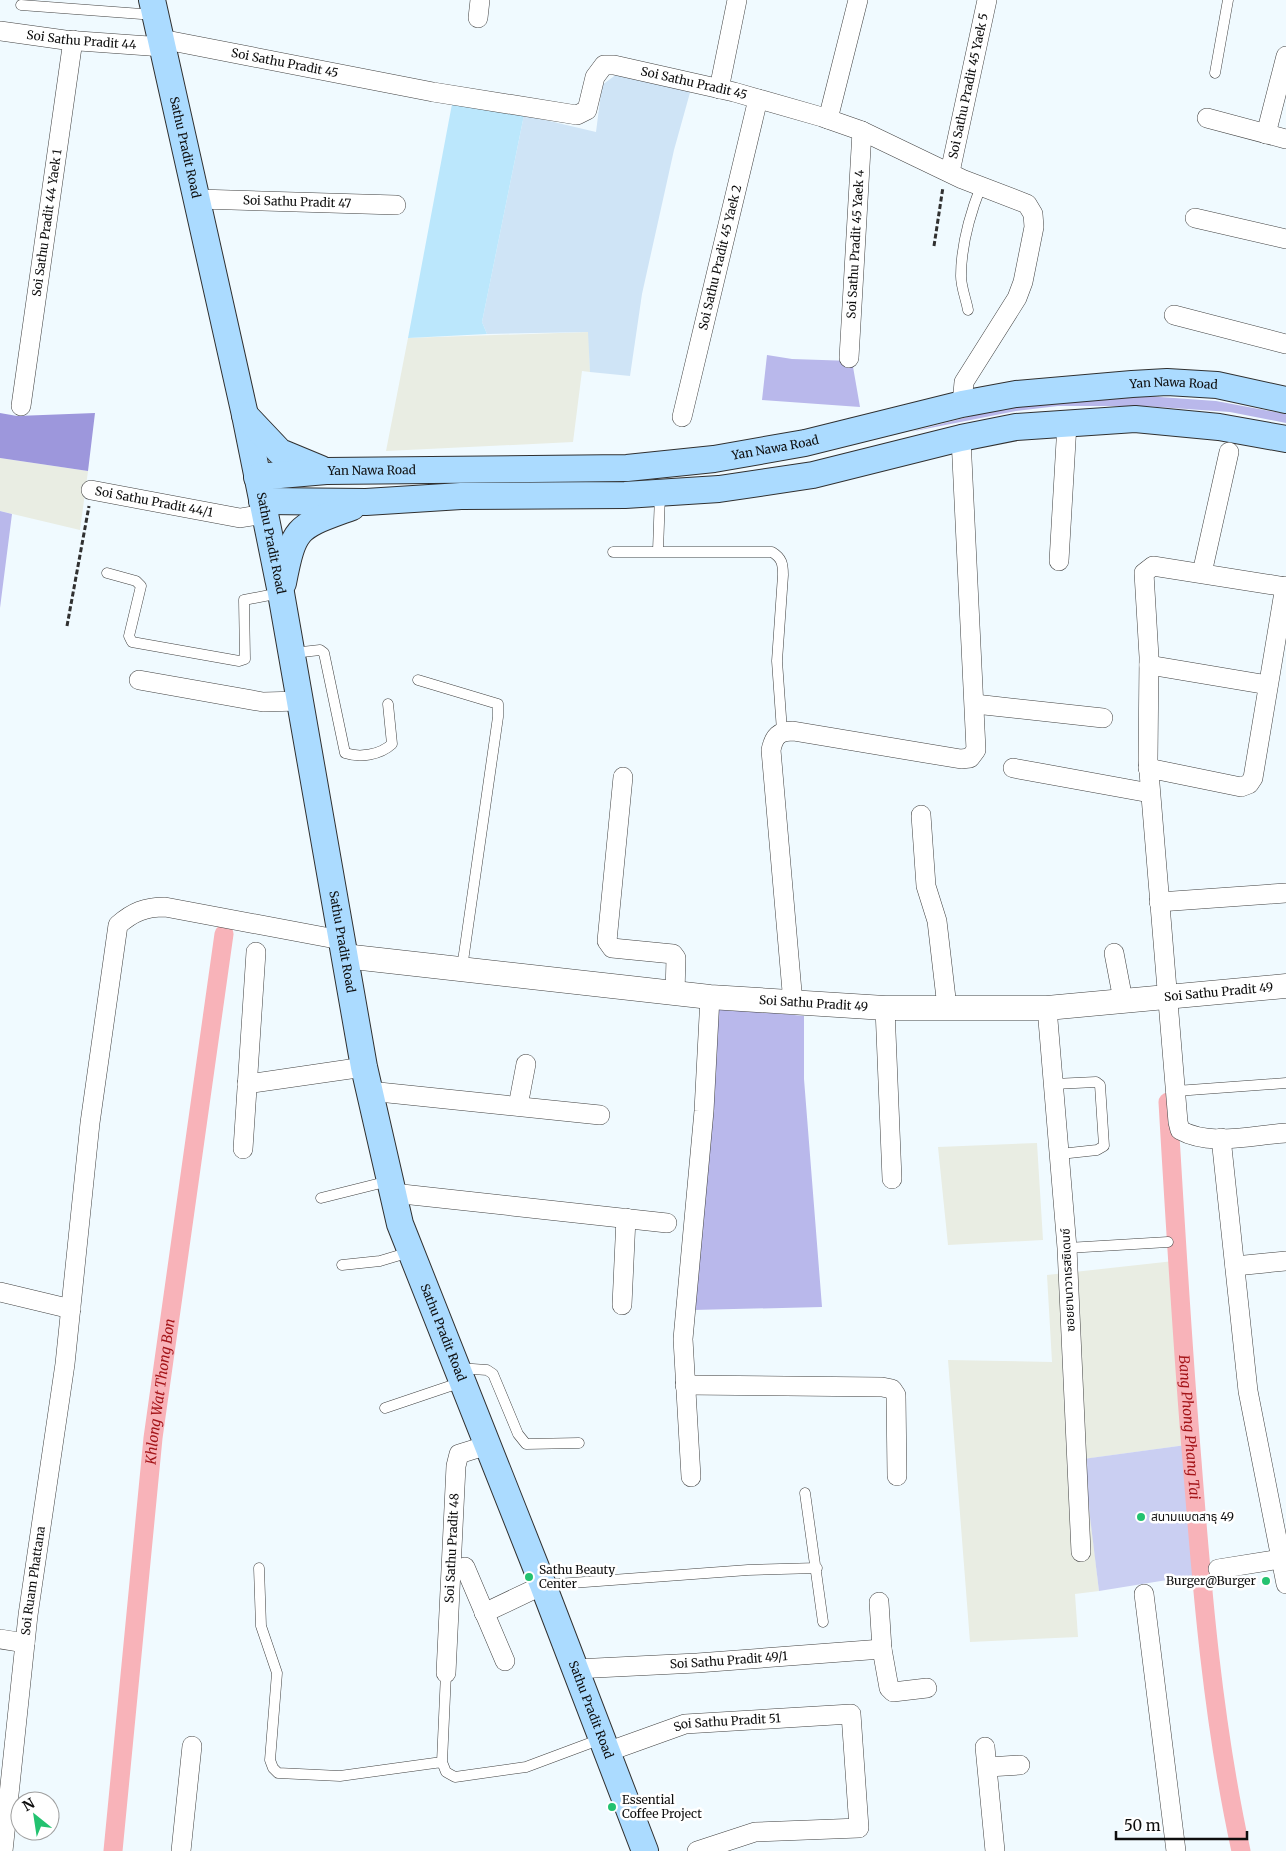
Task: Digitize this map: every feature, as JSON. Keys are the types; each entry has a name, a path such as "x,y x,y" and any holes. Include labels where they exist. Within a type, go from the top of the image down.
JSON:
{"main road":[{"name":"Sathu Pradit Road","path":"158,25 245,415 281,593 367,1079 391,1187 410,1252 544,1585 645,1851"},
{"name":"Yan Nawa Road","path":"261,497 326,471 627,468 714,459 804,443 962,404 1016,394 1167,382 1218,385 1286,400"},
{"path":"245,415 280,452 300,462 326,471"},
{"path":"261,497 366,502 461,496 719,489 813,475 961,438 1016,427 1135,419 1219,427 1286,439"},
{"path":"850,432 832,443 836,455 890,446 908,451"},
{"path":"281,593 289,550 295,535 312,522 366,502"}],"street":[{"path":"720,88 737,0"},
{"path":"828,120 858,0"},
{"name":"Soi Sathu Pradit 45 Yaek 5","path":"947,171 987,0"},
{"name":"Soi Sathu Pradit 45","path":"158,25 433,92 577,115 587,110 595,77 604,65 614,65 720,88 828,120 862,132 981,186 1027,204 1033,214 1034,227 1023,282 1017,298 964,382 962,404"},
{"name":"Soi Sathu Pradit 44","path":"0,31 72,40 158,25"},
{"name":"Soi Sathu Pradit 44 Yaek 1","path":"21,406 72,40"},
{"path":"1266,134 1286,56"},
{"name":"Soi Sathu Pradit 45 Yaek 2","path":"682,417 758,99"},
{"path":"1207,118 1286,139"},
{"name":"Soi Sathu Pradit 45 Yaek 4","path":"849,358 862,132"},
{"name":"Soi Sathu Pradit 47","path":"198,199 396,205"},
{"path":"1194,218 1286,239"},
{"path":"1174,315 1286,344"},
{"path":"1059,561 1067,424"},
{"path":"793,1003 771,750 773,739 782,731 793,731 961,759 970,758 976,750 961,438"},
{"path":"1202,573 1229,452"},
{"name":"Soi Sathu Pradit 44/1","path":"92,490 240,518 261,497"},
{"path":"1148,768 1242,787 1249,784 1256,769 1268,686 1286,586 1154,566 1144,573 1149,666 1148,768 1180,1130 1186,1133 1221,1138 1286,1132"},
{"path":"1149,666 1268,686"},
{"path":"139,680 263,702 300,702"},
{"path":"975,704 1102,718"},
{"path":"1013,768 1150,793"},
{"path":"623,777 607,941 612,948 673,954 676,958 675,992"},
{"path":"921,815 926,886 937,921 947,1007"},
{"path":"1159,902 1286,894"},
{"name":"Soi Ruam Phattana","path":"2,1851 25,1643 65,1364 91,1113 118,925 132,913 150,907 165,907 343,948"},
{"name":"Soi Sathu Pradit 49","path":"343,948 462,968 710,997 885,1008 1048,1008 1286,986"},
{"path":"243,1149 256,952"},
{"path":"1114,953 1123,1000"},
{"path":"691,1477 683,1339 704,1111 710,997"},
{"path":"885,1008 892,1179"},
{"name":"ซอยยานาวาเรสซิเดนซ์","path":"1048,1008 1067,1248 1081,1552"},
{"path":"518,1106 526,1064"},
{"path":"247,1084 367,1079 518,1106 600,1115"},
{"path":"1221,1138 1248,1391 1284,1558 1286,1584"},
{"path":"391,1187 668,1223"},
{"path":"622,1305 626,1218"},
{"path":"1234,1266 1286,1261"},
{"path":"0,1292 71,1309"},
{"path":"685,1385 882,1386 892,1389 896,1395 896,1476"},
{"name":"Soi Sathu Pradit 48","path":"446,1674 456,1466 459,1454 488,1445"},
{"path":"1218,1569 1284,1558"},
{"path":"465,1567 505,1661"},
{"path":"484,1613 544,1585"},
{"path":"1144,1594 1176,1851"},
{"path":"879,1602 886,1683 893,1692 927,1688"},
{"path":"0,1639 25,1643"},
{"name":"Soi Sathu Pradit 49/1","path":"575,1669 698,1663 882,1649"},
{"name":"Soi Sathu Pradit 51","path":"604,1745 685,1724 851,1714 859,1828 756,1832 697,1851"},
{"path":"181,1851 192,1746"},
{"path":"985,1747 995,1851"},
{"path":"988,1767 1020,1765"}],"lane":[{"path":"1215,73 1228,0"},
{"path":"21,5 158,25"},
{"path":"968,310 960,278 972,208 981,186"},
{"path":"658,551 660,492"},
{"path":"613,552 772,552 779,556 783,569 777,660 782,731"},
{"path":"107,573 136,581 141,586 129,636 132,642 239,661 245,659 244,600 281,593"},
{"path":"292,653 320,650 324,653 345,753 354,756 384,751 392,744 388,704"},
{"path":"418,680 498,704 498,717 462,968"},
{"path":"1054,1084 1096,1082 1100,1085 1104,1146 1097,1150 1060,1154"},
{"path":"1176,1091 1286,1083"},
{"path":"321,1198 391,1187"},
{"path":"1067,1248 1168,1242"},
{"path":"342,1265 380,1261 410,1252"},
{"path":"385,1408 460,1375 487,1370 494,1374 518,1434 526,1444 579,1443"},
{"path":"805,1493 823,1622"},
{"path":"259,1568 261,1626 277,1673 270,1760 273,1768 278,1773 340,1776 442,1762"},
{"path":"544,1585 748,1570 816,1568"},
{"path":"446,1674 442,1762 446,1772 455,1777 526,1767 604,1745"}],"path":[{"path":"934,246 947,171"},
{"name":"Soi Sathu Pradit 44/1","path":"66,626 92,490"}],"shaded area":[{"path":"617,74 691,89 674,150 642,294 630,376 590,372 588,332 487,334 482,322 524,115 596,132 602,85"},
{"path":"589,332 590,372 582,371 573,442 386,451 408,338"},
{"path":"767,355 792,359 852,361 860,407 762,400"},
{"path":"1118,394 1216,401 1286,414 1286,423 1230,412 1144,406 1058,406 1016,411 910,432 1014,405"},
{"path":"0,413 17,416 95,413 88,471 0,458"},
{"path":"0,458 88,471 80,530 0,511"},
{"path":"0,511 12,514 0,608"},
{"path":"717,1007 804,1016 804,1079 822,1307 693,1310"},
{"path":"1037,1143 1043,1240 948,1245 938,1147"},
{"path":"1174,1261 1186,1445 1084,1459 1099,1591 1075,1594 1078,1637 970,1642 948,1360 1052,1362 1047,1275"},
{"name":"สนามแบตสาธุ 49","path":"1186,1445 1198,1575 1099,1591 1083,1459"}],"sand":[{"path":"452,104 524,115 482,322 487,334 408,338"}],"waterway":[{"name":"Khlong Wat Thong Bon","path":"113,1851 153,1438 224,934"},
{"name":"Bang Phong Phang Tai","path":"1168,1102 1185,1371 1205,1608 1223,1754 1241,1851"}],"place":[{"name":"สนามแบตสาธุ 49","path":"1141,1517"},
{"name":"Sathu Beauty Center","path":"529,1577"},
{"name":"Burger@Burger","path":"1266,1581"},
{"name":"Essential Coffee Project","path":"612,1807"}]}
